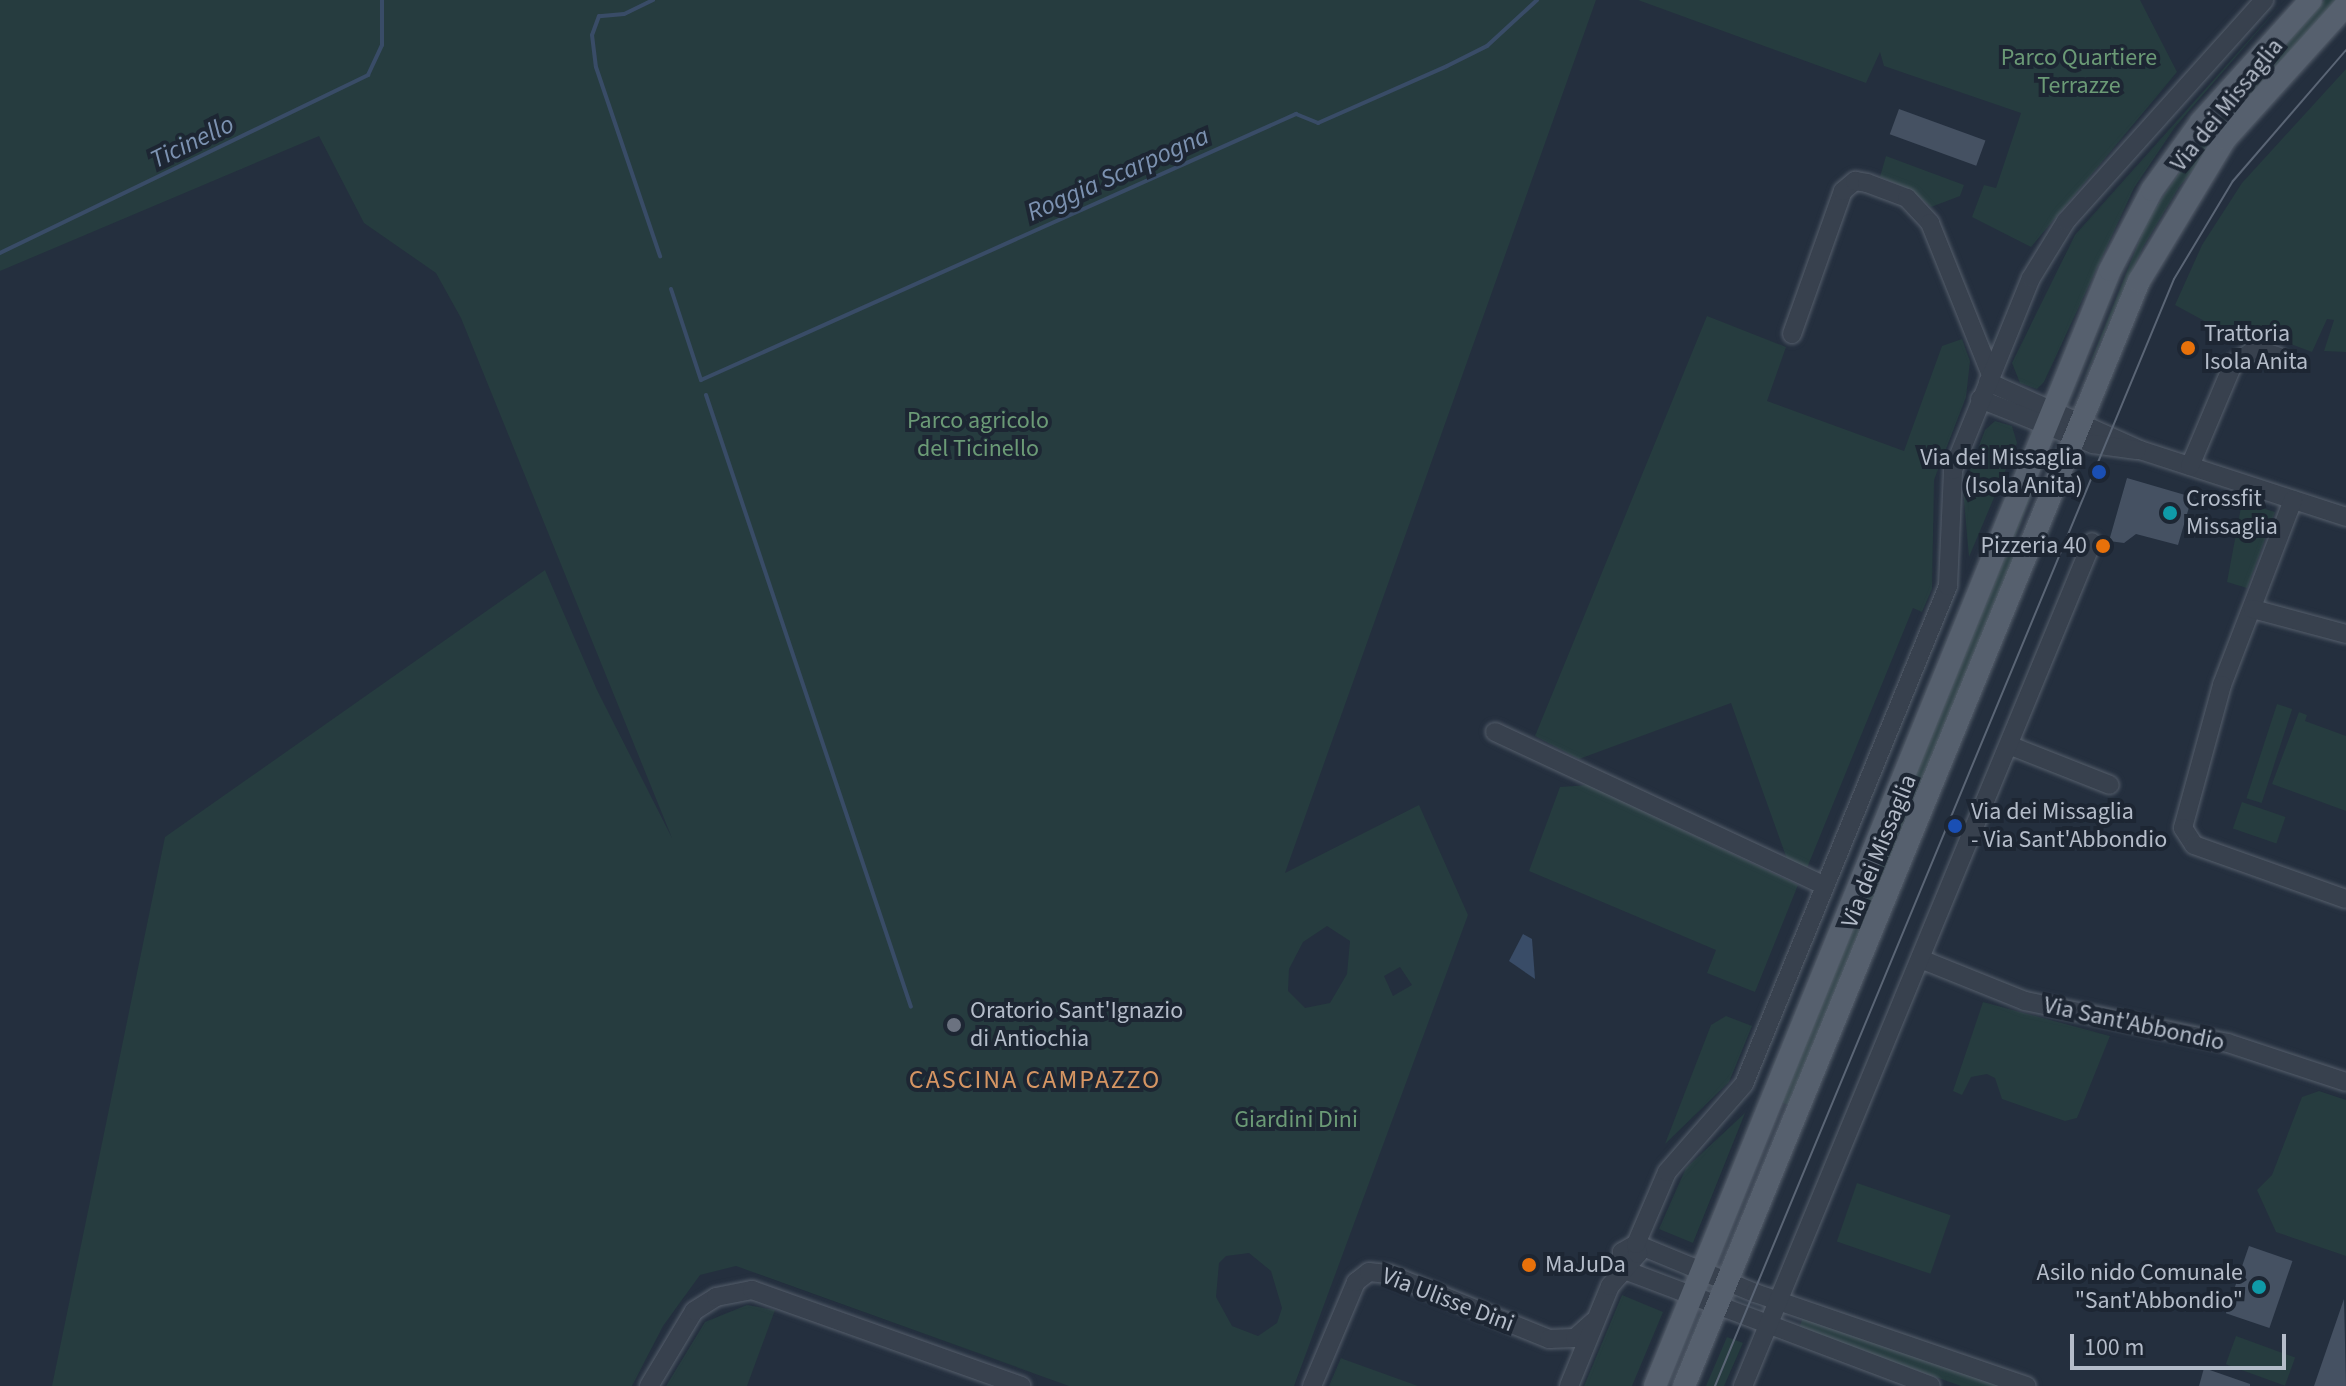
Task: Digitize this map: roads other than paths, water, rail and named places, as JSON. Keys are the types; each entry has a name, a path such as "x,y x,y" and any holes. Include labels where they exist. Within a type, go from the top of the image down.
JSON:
{"main road":[{"name":"Via dei Missaglia","path":"1655,1386 2110,270 2152,190 2201,122 2311,0"},
{"name":"Via dei Missaglia","path":"1684,1386 2139,281 2180,205 2225,139 2346,5"}],"street":[{"name":"Via dei Missaglia","path":"1568,1386 1622,1269 1638,1254 1636,1244 1673,1162 1744,1084 1948,586 1951,478 2031,278 2066,221 2264,0"},
{"path":"1792,334 1843,191 1855,181 1907,198 1930,223 1986,385 2078,429 2109,449 2140,450 2346,517"},
{"path":"2190,466 2233,364 2256,349 2279,357"},
{"path":"2293,500 2209,728 2185,835 2194,845 2346,899"},
{"path":"1743,1386 1923,960 2092,542"},
{"path":"2253,609 2346,634"},
{"name":"Via dei Missaglia","path":"1495,732 1825,886"},
{"path":"2011,746 2110,785"},
{"name":"Via Sant'Abbondio","path":"1923,960 2025,1001 2228,1043 2346,1082"},
{"path":"1636,1244 1728,1283 2027,1386"},
{"path":"1622,1269 1717,1308 1931,1386"},
{"name":"Via Ulisse Dini","path":"1312,1386 1356,1282 1369,1272 1389,1274 1549,1339"},
{"path":"649,1386 694,1311 731,1293 772,1295 1021,1386"},
{"path":"1549,1339 1575,1338 1597,1318"},
{"name":"Via dei Missaglia","path":"1549,1339 1568,1359 1568,1386"}],"water":[{"path":"1523,934 1532,939 1535,979 1509,961"}],"waterway":[{"name":"Ticinello","path":"0,253 368,75 382,45 382,0"},
{"path":"653,0 624,14 599,16 592,35 596,67 660,256"},
{"name":"Roggia Scarpogna","path":"671,289 701,380 1296,114 1318,123 1447,66 1487,46 1537,0"},
{"path":"706,395 911,1007"}],"tram line":[{"path":"1715,1386 2174,279 2233,181 2346,50"}],"place":[{"name":"Trattoria Isola Anita","path":"2188,348"},
{"name":"Via dei Missaglia (Isola Anita)","path":"2099,472"},
{"name":"Crossfit Missaglia","path":"2170,513"},
{"name":"Pizzeria 40","path":"2103,546"},
{"name":"Via dei Missaglia - Via Sant'Abbondio","path":"1955,826"},
{"name":"Oratorio Sant'Ignazio di Antiochia","path":"954,1025"},
{"name":"MaJuDa","path":"1529,1265"},
{"name":"Asilo nido Comunale \"Sant'Abbondio\"","path":"2259,1287"}],"district":[{"name":"CASCINA CAMPAZZO","path":"1035,1080"}],"park label":[{"name":"Parco Quartiere Terrazze","path":"2079,72"},
{"name":"Parco agricolo del Ticinello","path":"978,435"},
{"name":"Giardini Dini","path":"1296,1120"}]}
